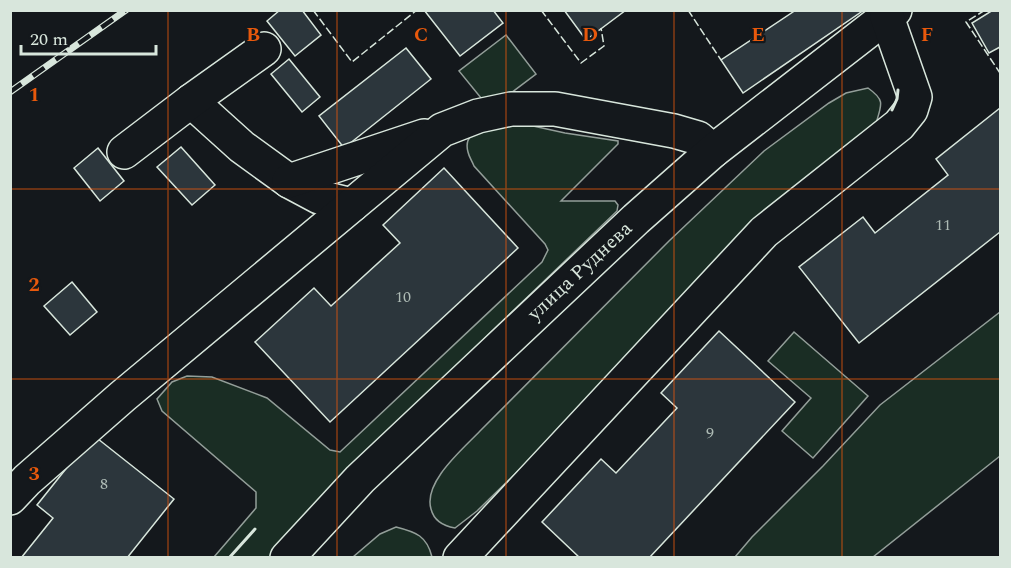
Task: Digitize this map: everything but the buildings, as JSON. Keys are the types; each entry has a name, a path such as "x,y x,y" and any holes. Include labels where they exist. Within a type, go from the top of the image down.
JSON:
{"street":[{"name":"улица Руднева","path":"288,558 360,479 636,219 713,151 891,14"},
{"path":"460,558 764,232 899,125 911,110 915,97 891,14"},
{"path":"124,152 264,49"},
{"path":"191,101 242,147 289,181 319,197 352,205"},
{"path":"289,181 478,116 511,109 555,109 674,131 698,138 713,151"},
{"path":"10,498 27,480 123,396 442,130"}],"green space":[{"path":"506,35 536,74 490,109 459,71"},
{"path":"868,88 880,99 881,103 876,123 761,220 477,511 455,528 437,520 432,513 430,499 433,488 446,467 669,241 764,151 829,103 846,93"},
{"path":"524,124 618,141 618,144 561,201 615,201 618,205 617,211 335,487 272,557 214,557 256,508 256,492 162,411 157,399 172,382 187,376 212,377 267,398 330,450 340,452 542,262 548,250 545,244 474,166 468,152 467,143 478,131 487,127"},
{"path":"1000,312 1000,456 873,557 735,557 880,405"},
{"path":"794,332 868,396 813,458 782,431 811,398 768,361"},
{"path":"396,527 420,536 427,544 432,557 353,557 380,534"}],"railway":[{"path":"10,92 126,10"}],"fence":[{"path":"313,10 352,62 417,10"},
{"path":"541,10 581,63 604,46 601,28"},
{"path":"688,10 721,60"},
{"path":"985,10 966,22 1000,73"}],"wall":[{"path":"892,110 898,90"},
{"path":"229,558 255,529"}]}
